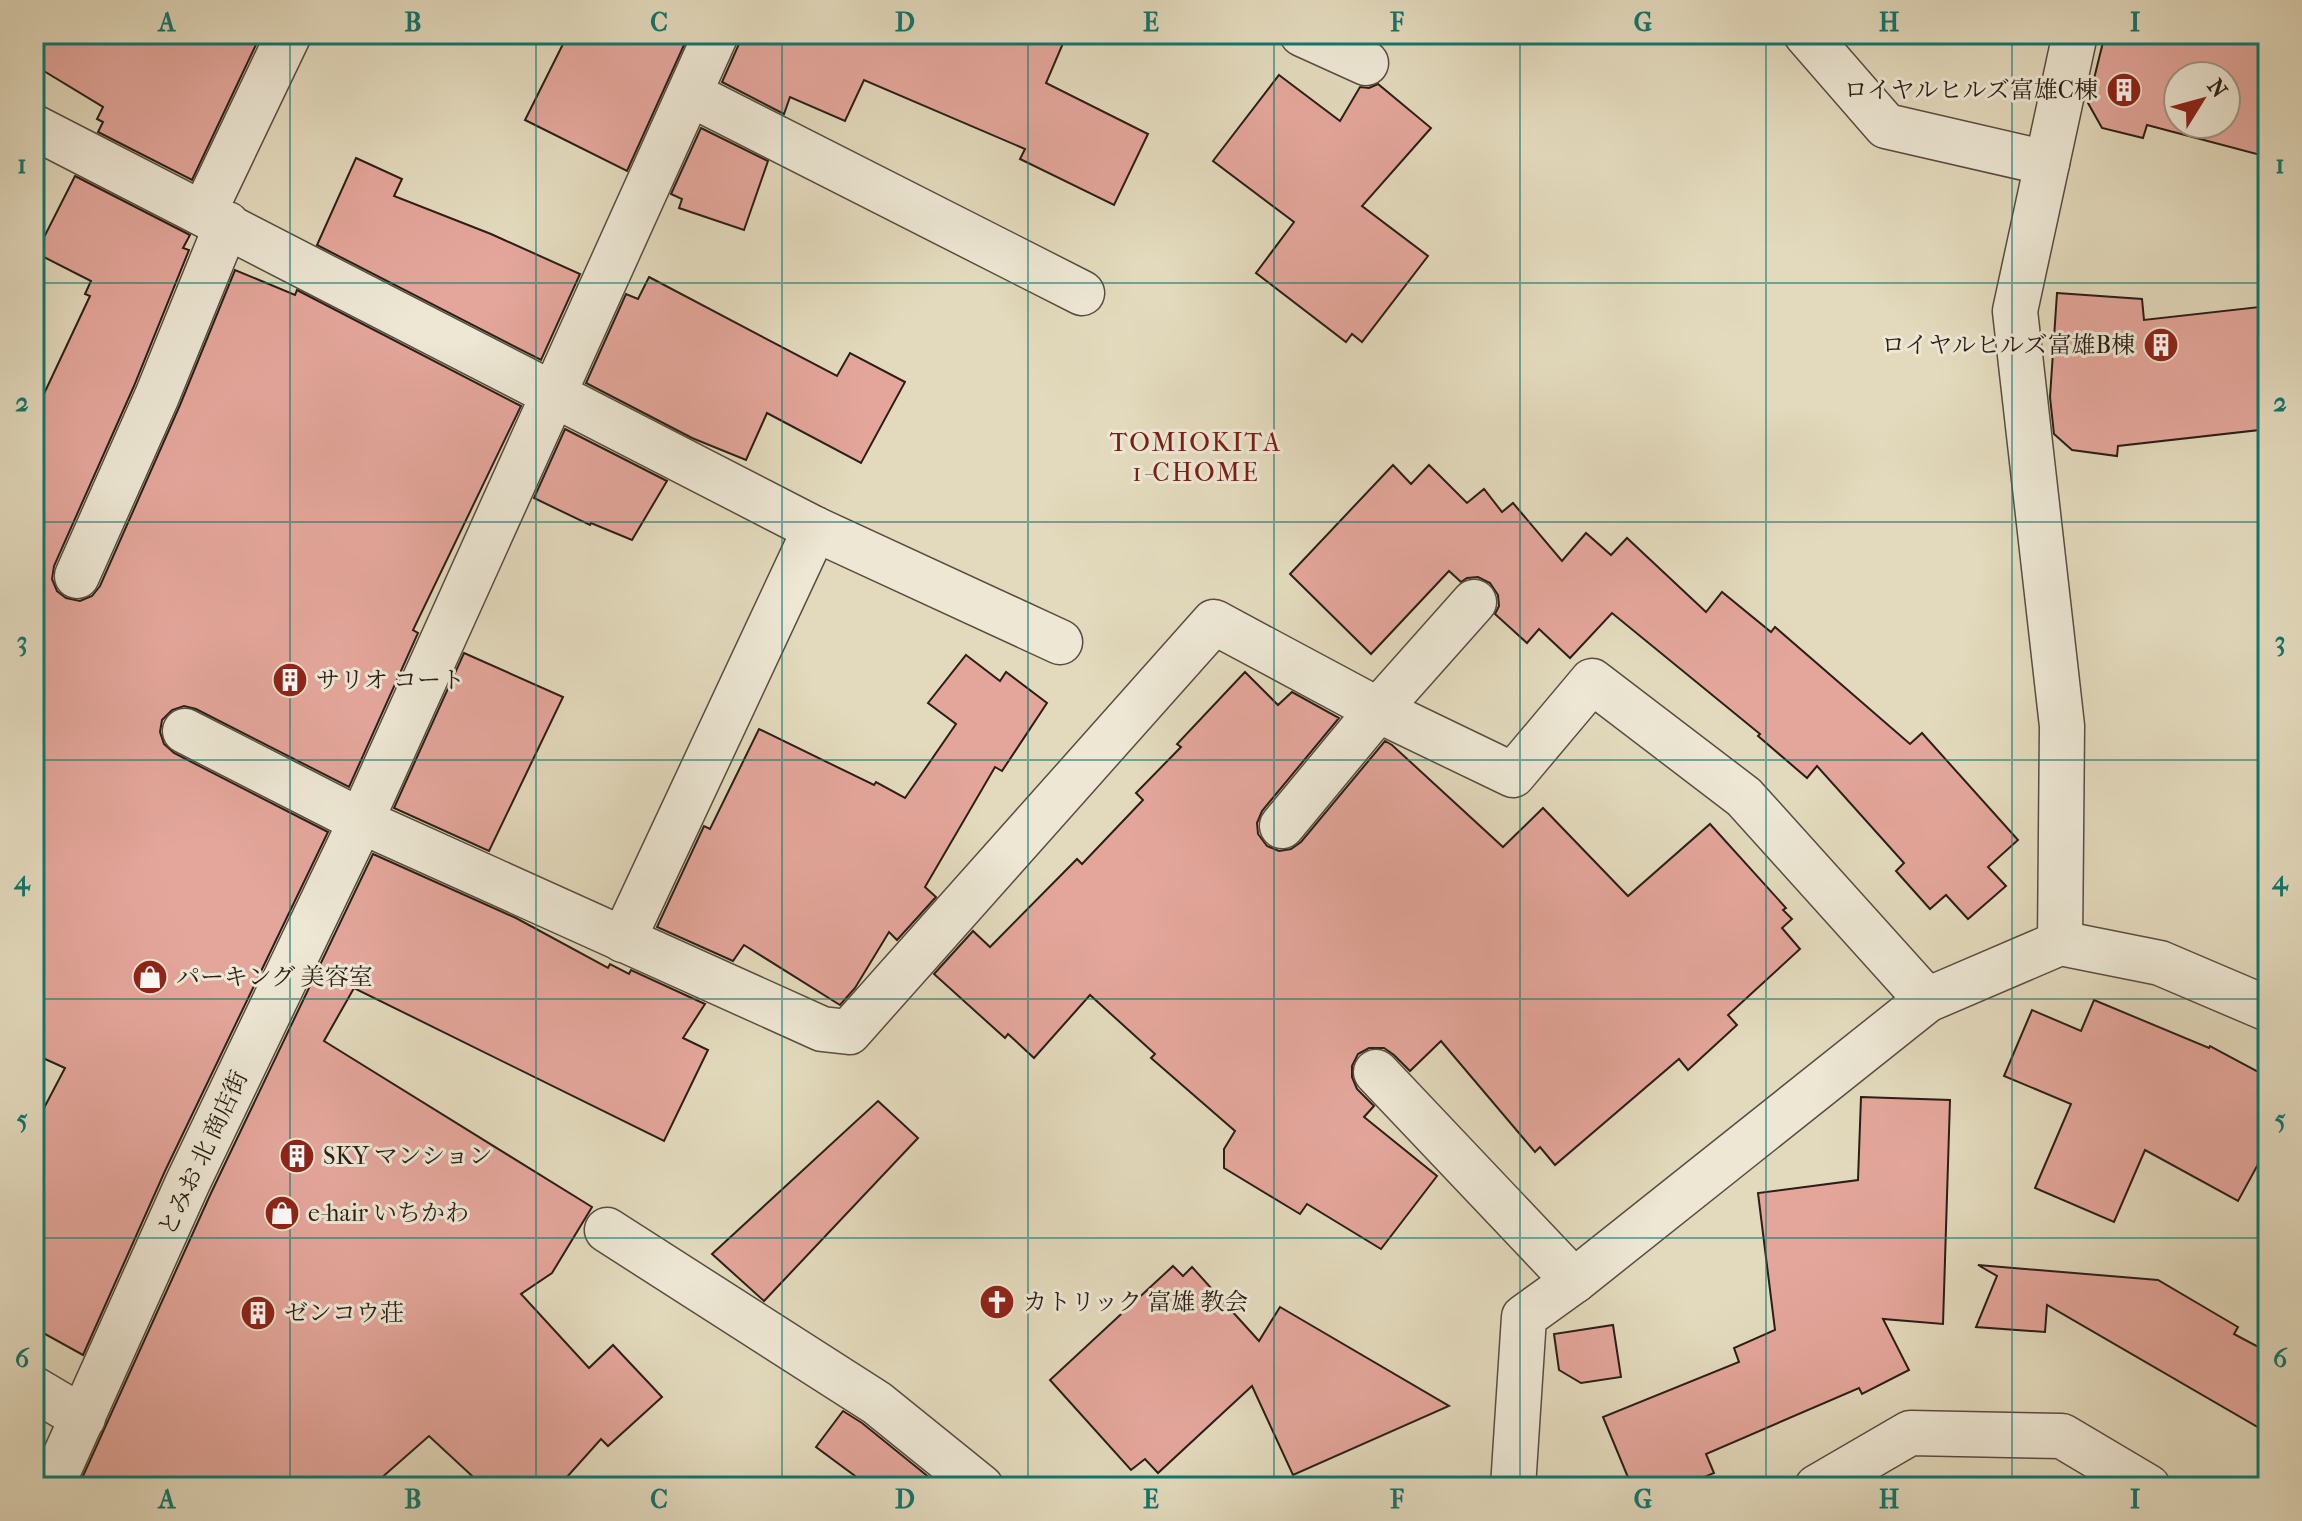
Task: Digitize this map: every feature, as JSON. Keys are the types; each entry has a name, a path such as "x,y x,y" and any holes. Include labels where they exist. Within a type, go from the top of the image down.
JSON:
{"street":[{"path":"77,576 157,396 215,218 289,34"},
{"name":"とみお 北 商店街","path":"51,1487 188,1182 361,821 716,34"},
{"path":"1302,34 1366,63"},
{"path":"1806,34 1886,126 2047,163"},
{"path":"2060,943 2062,726 2015,311 2075,34"},
{"path":"690,94 1082,293"},
{"path":"34,127 815,529 1060,642"},
{"path":"623,940 815,529"},
{"path":"1282,826 1378,710 1474,602"},
{"path":"185,731 361,821 623,940 822,1029 849,1032 1214,622 1378,710 1513,775 1592,681 1744,797 1927,1000"},
{"path":"1504,1487 1513,1486 1524,1317 1574,1281 1927,1000 2060,943 2160,963 2268,1009"},
{"path":"1376,1072 1574,1281"},
{"path":"607,1230 877,1403 981,1487"},
{"path":"34,1389 83,1418"},
{"path":"1817,1487 1910,1433 2062,1436 2148,1487"}],"building":[{"path":"34,34 261,34 192,180 98,132 103,122 97,119 103,107 34,65"},
{"path":"568,34 689,34 627,171 525,120"},
{"path":"741,34 1067,34 1046,83 1148,134 1114,205 1020,159 1025,149 864,80 845,121 790,97 784,114 722,82"},
{"name":"ロイヤルヒルズ富雄C棟","path":"2105,34 2268,34 2268,157 2204,140 2242,140 2242,60 2162,60 2162,129 2147,125 2143,138 2102,128 2088,103"},
{"path":"1279,75 1340,121 1360,87 1369,88 1378,84 1431,128 1362,206 1428,256 1362,342 1352,334 1346,342 1256,273 1294,222 1213,161"},
{"path":"701,128 768,161 744,230 679,208 682,199 671,194"},
{"path":"356,158 402,179 394,196 491,234 580,274 541,360 317,245"},
{"path":"75,176 190,235 183,248 189,250 134,386 54,566 52,579 57,591 66,598 80,601 92,596 100,586 180,405 235,270 295,295 297,290 521,406 413,630 418,633 349,787 196,709 184,706 172,710 162,720 160,732 164,744 174,753 328,832 165,1171 83,1355 34,1328 34,1127 65,1068 34,1054 34,415 90,296 85,294 91,281 36,253"},
{"path":"649,277 837,376 850,353 905,382 861,463 767,413 746,460 692,438 586,383 626,294 638,299"},
{"name":"ロイヤルヒルズ富雄B棟","path":"2057,293 2142,299 2144,320 2268,306 2268,429 2118,446 2117,456 2072,450 2054,434 2050,397"},
{"path":"565,429 667,481 632,540 590,525 534,498"},
{"path":"1393,465 1411,484 1429,465 1467,503 1484,489 1502,512 1513,503 1562,561 1586,533 1611,555 1627,538 1706,612 1722,592 1771,632 1775,627 1910,744 1922,733 2018,840 1988,867 2006,886 1968,919 1946,895 1930,909 1896,871 1904,863 1817,766 1807,778 1758,736 1760,734 1612,613 1570,658 1539,629 1527,643 1495,614 1499,606 1498,595 1490,583 1478,577 1461,582 1449,571 1371,654 1290,574"},
{"path":"464,653 563,697 489,851 394,808"},
{"path":"966,655 1000,681 1006,672 1047,703 1002,771 995,767 925,887 936,897 897,940 889,932 855,988 840,1005 744,945 733,961 657,927 704,826 710,829 759,729 905,798 956,724 928,703"},
{"path":"1245,672 1278,705 1292,692 1339,718 1262,811 1257,823 1258,834 1267,846 1279,851 1291,849 1301,842 1385,741 1503,847 1543,808 1628,896 1710,824 1786,908 1783,910 1792,919 1782,928 1800,949 1728,1015 1737,1025 1688,1070 1679,1059 1555,1165 1540,1147 1535,1152 1441,1041 1410,1071 1384,1048 1369,1048 1358,1054 1352,1066 1357,1089 1374,1106 1364,1117 1437,1176 1381,1249 1307,1204 1300,1214 1224,1168 1224,1149 1235,1131 1151,1058 1155,1054 1090,995 1034,1058 1008,1034 1005,1038 934,974 973,931 990,947 1077,859 1082,864 1143,800 1136,793 1181,747 1177,744"},
{"path":"373,854 516,918 608,968 610,964 629,974 631,970 705,1004 683,1038 708,1050 664,1141 354,988 324,1041 592,1207 552,1273 521,1294 589,1368 613,1345 662,1397 608,1446 601,1439 558,1487 484,1487 429,1436 371,1487 78,1487 211,1193"},
{"path":"2094,1000 2210,1046 2268,1077 2268,1146 2238,1201 2145,1150 2114,1222 2035,1188 2071,1104 2004,1076 2032,1010 2081,1031"},
{"path":"1861,1097 1950,1100 1943,1324 1883,1319 1909,1370 1862,1394 1859,1388 1706,1454 1714,1473 1681,1487 1632,1487 1603,1417 1739,1362 1734,1348 1775,1330 1758,1193 1858,1180"},
{"path":"878,1101 918,1138 764,1301 712,1254"},
{"path":"1978,1265 2158,1280 2238,1327 2234,1334 2268,1352 2268,1433 2047,1305 2045,1332 1976,1327 1997,1276"},
{"path":"1173,1266 1183,1276 1192,1267 1259,1341 1280,1307 1449,1406 1293,1475 1252,1386 1158,1473 1145,1459 1131,1470 1050,1380"},
{"path":"1613,1325 1621,1377 1581,1383 1559,1370 1554,1334"},
{"path":"843,1411 941,1487 870,1487 816,1447"}],"place":[{"name":"ロイヤルヒルズ富雄C棟","path":"2124,90"},
{"name":"ロイヤルヒルズ富雄B棟","path":"2161,345"},
{"name":"サリオ コート","path":"290,680"},
{"name":"パーキング 美容室","path":"150,977"},
{"name":"SKY マンション","path":"297,1156"},
{"name":"e-hair いちかわ","path":"282,1213"},
{"name":"カトリック 富雄 教会","path":"997,1302"},
{"name":"ゼンコウ荘","path":"258,1313"}],"district":[{"name":"TOMIOKITA 1-CHOME","path":"1196,457"}]}
